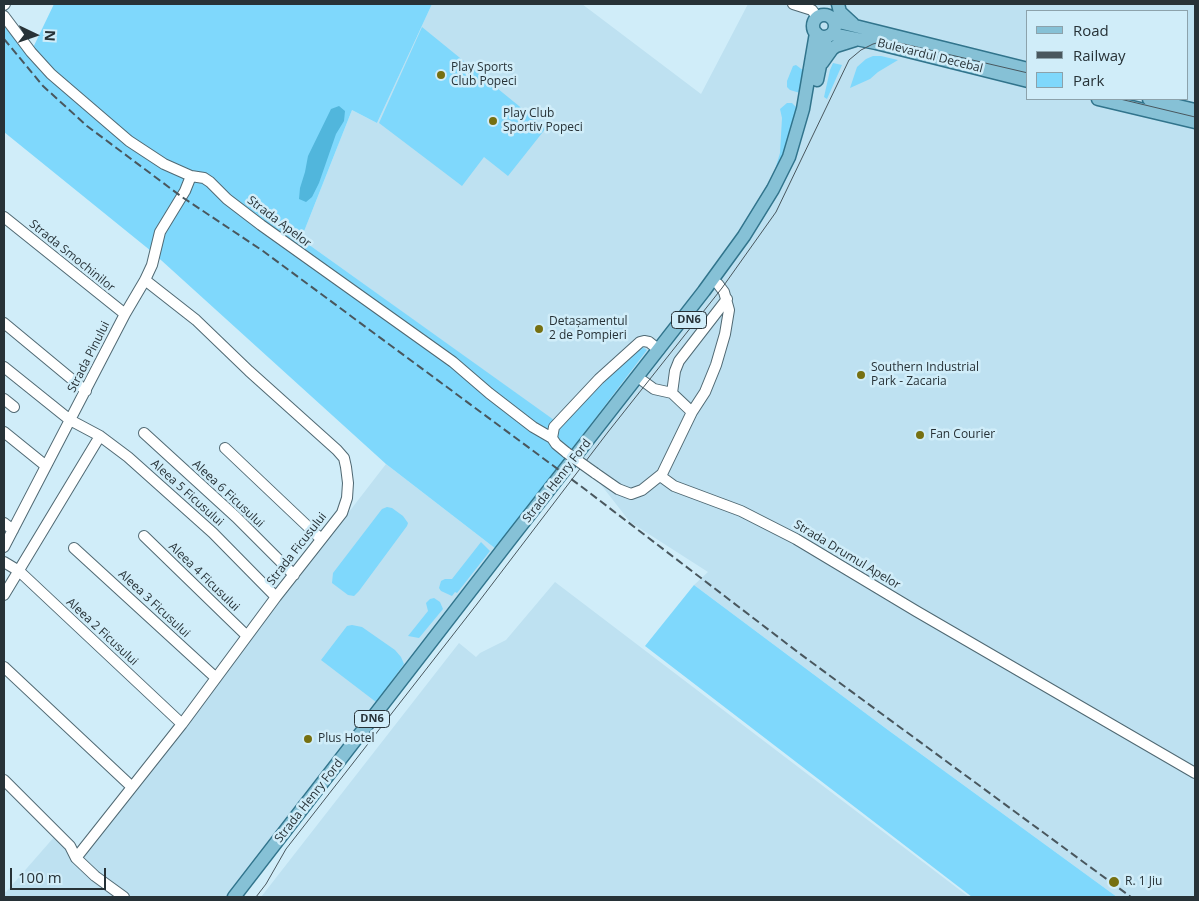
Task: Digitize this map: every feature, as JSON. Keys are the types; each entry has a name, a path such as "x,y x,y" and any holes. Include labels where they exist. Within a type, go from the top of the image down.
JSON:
{"main road":[{"path":"838,4 840,12 855,25"},
{"name":"Bulevardul Decebal","path":"825,20 855,25 1026,68"},
{"name":"Bulevardul Decebal","path":"825,20 860,39 1026,80"},
{"name":"Strada Henry Ford","path":"244,897 409,681 718,284 762,221 783,185 805,129 819,70 825,20"},
{"name":"Strada Henry Ford","path":"234,897 714,279 744,236 779,178 789,157 803,110 825,20"},
{"path":"819,70 828,54 836,46 846,41 860,39"},
{"path":"1102,100 1195,122"},
{"path":"1153,100 1195,110"}],"street":[{"path":"793,4 812,10 825,20"},
{"name":"Strada Apelor","path":"4,16 30,52 51,74 129,141 164,164 191,176 204,178 210,182 227,199 261,225 442,353 532,426 552,438 567,453 595,473 618,489 631,494 642,490 662,474"},
{"name":"Strada Pinului","path":"4,547 125,314 145,280 152,265 160,232 185,191 191,176"},
{"name":"Strada Smochinilor","path":"4,216 125,314"},
{"name":"Strada Ficusului","path":"76,858 182,724 276,597 342,513 347,498 348,483 344,458 337,450 249,371 196,320 145,280"},
{"path":"662,474 716,365 728,322 726,299 722,288 718,284"},
{"path":"672,393 675,371 679,361 726,299"},
{"path":"4,323 86,391"},
{"path":"552,438 554,427 599,379 640,342 649,342 659,350"},
{"name":"Aleea 5 Ficusului","path":"4,367 70,420 100,436 128,457 212,533 276,597"},
{"path":"643,381 654,389 672,393 692,412"},
{"path":"4,399 14,407"},
{"path":"4,432 46,466"},
{"name":"Aleea 6 Ficusului","path":"144,433 236,517 294,575"},
{"path":"4,595 100,436"},
{"path":"225,448 321,539"},
{"name":"Strada Drumul Apelor","path":"662,474 663,478 674,486 741,511 796,539 1195,773"},
{"path":"4,523 12,530"},
{"name":"Aleea 4 Ficusului","path":"144,536 247,636"},
{"name":"Aleea 3 Ficusului","path":"74,548 216,678"},
{"name":"Aleea 2 Ficusului","path":"4,562 19,571 182,724"},
{"path":"4,667 132,788"},
{"path":"4,780 70,846 76,858 124,897"}],"shaded area":[{"path":"432,4 582,4 701,94 748,4 1195,4 1195,897 1117,897 888,730 694,585 708,572 630,522 595,477 566,456 646,350 561,426 301,239 352,110 377,123"},
{"path":"339,106 345,111 344,121 336,134 319,183 312,197 306,202 299,199 308,156 331,109"},
{"path":"386,464 496,549 226,897 4,897 4,891 6,892 55,836 81,859"},
{"path":"555,582 969,897 261,897 459,643 476,657 480,653 506,640"}],"green space":[{"path":"54,4 432,4 377,123 352,110 301,239 561,425 641,346 647,350 496,549 386,464 151,251 4,132 4,22 30,54"},
{"name":"Play Sports Club Popeci","path":"422,27 546,128 508,176 484,157 462,186 379,123"},
{"path":"873,56 898,60 870,79 850,88 857,67"},
{"path":"833,63 842,65 827,99 824,97"},
{"path":"796,65 804,71 800,93 787,87 787,81 793,66"},
{"path":"787,103 792,103 797,108 784,156 774,173 780,153 782,118 780,109"},
{"path":"392,508 403,516 408,523 407,526 359,591 354,596 348,595 332,583 333,573 382,509"},
{"path":"481,542 490,551 457,593 455,592 452,596 441,591 439,588 441,581 452,579"},
{"path":"694,585 888,730 1117,897 972,897 645,646"},
{"path":"434,598 440,602 443,609 419,638 408,636 428,611 426,603"},
{"path":"347,626 362,627 395,650 404,664 376,702 321,660"}],"tram line":[{"path":"256,897 266,884 286,849 608,432 722,288 776,212 849,60 861,50 873,44 891,41 1026,73"},
{"path":"1124,100 1195,117"}],"railway":[{"path":"4,39 43,86 87,126 182,197 263,251 582,487 799,653 1131,897"}],"place":[{"name":"Play Sports Club Popeci","path":"441,75"},
{"name":"Play Club Sportiv Popeci","path":"493,121"},
{"name":"Detașamentul 2 de Pompieri","path":"539,329"},
{"name":"Southern Industrial Park - Zacaria","path":"861,375"},
{"name":"Fan Courier","path":"920,435"},
{"name":"Plus Hotel","path":"308,739"},
{"name":"R. 1 Jiu","path":"1114,882"}]}
